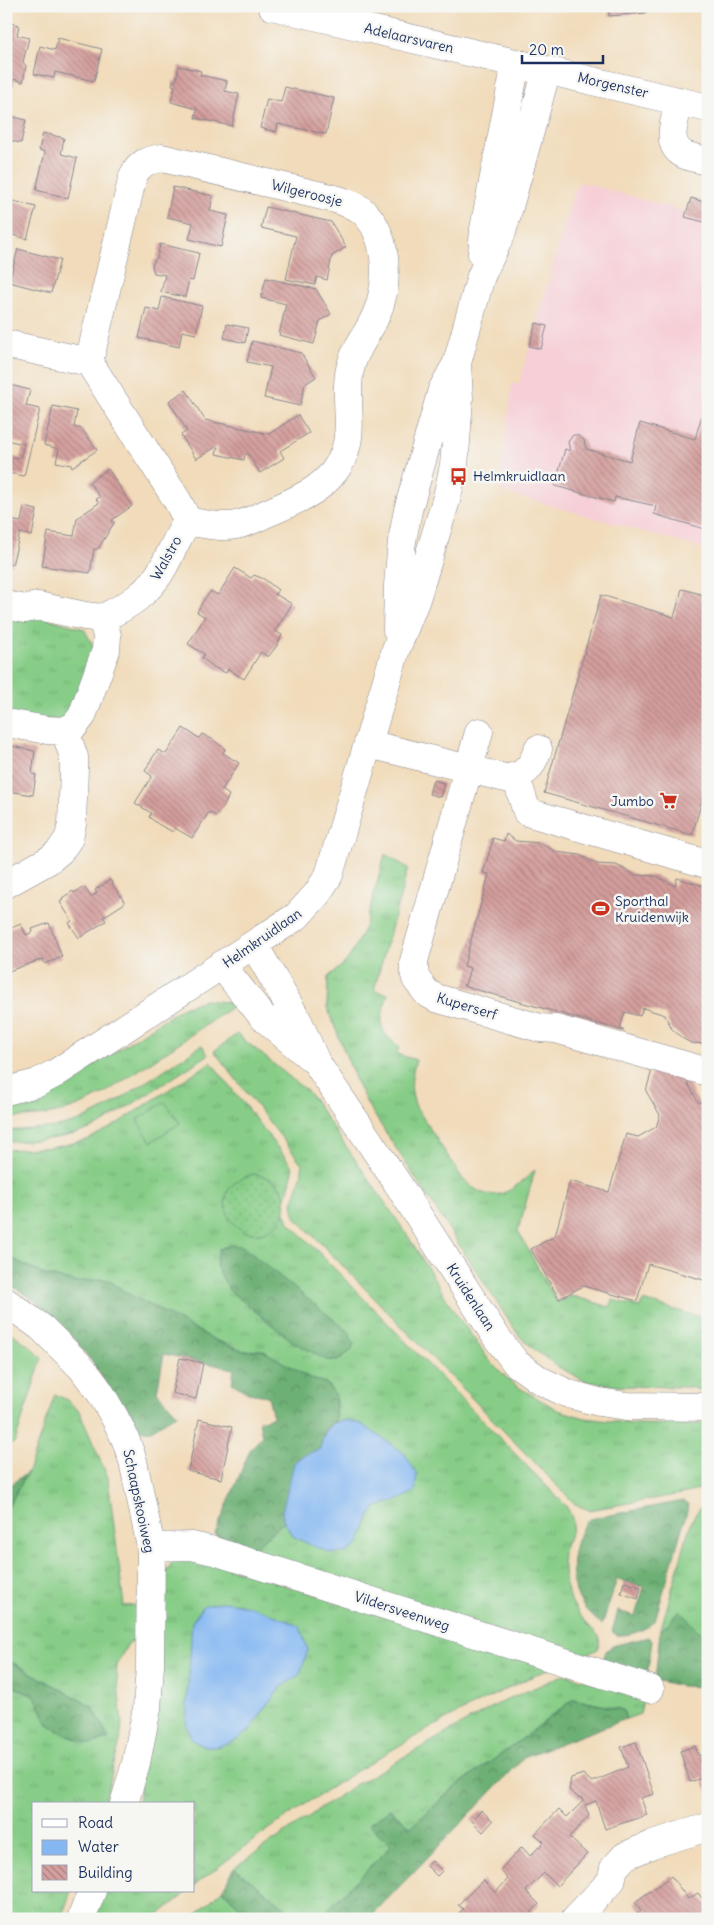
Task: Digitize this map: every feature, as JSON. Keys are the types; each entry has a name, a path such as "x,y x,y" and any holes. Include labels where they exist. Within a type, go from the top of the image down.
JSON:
{"street":[{"name":"Adelaarsvaren","path":"272,6 516,63"},
{"name":"Morgenster","path":"516,63 708,108"},
{"name":"Helmkruidlaan","path":"481,276 484,229 516,63"},
{"name":"Helmkruidlaan","path":"6,1091 37,1083 56,1073 254,945 297,916 317,894 329,875 396,649 398,585 405,525 442,390 457,363 481,276 502,232 547,70"},
{"path":"680,101 672,132 675,147 684,155 708,161"},
{"name":"Wilgeroosje","path":"89,362 132,176 139,166 149,160 162,158 339,200 358,208 374,226 382,251 384,278 382,297 377,313 355,354 351,366 347,395 348,440 339,465 311,494 252,520 237,525 220,526 188,521"},
{"path":"6,344 89,362"},
{"name":"Walstro","path":"89,362 188,521 175,541 165,564 147,590 133,601 102,618"},
{"path":"6,605 25,610 38,606 102,618 107,636 106,650 82,716 75,725 65,731 6,723"},
{"path":"6,884 49,860 60,851 69,838 72,824 74,757 65,731"},
{"name":"Kuperserf","path":"479,732 414,960 414,976 421,987 436,998 540,1028 556,1029 708,1072"},
{"path":"369,744 505,778 516,777 530,766 538,749"},
{"path":"516,777 527,812 708,863"},
{"name":"Kruidenlaan","path":"254,945 298,1021 316,1062 396,1181 497,1338 516,1362 541,1381 569,1394 599,1402 627,1406 708,1407"},
{"name":"Kruidenlaan","path":"222,966 263,1017 316,1062"},
{"name":"Schaapskooiweg","path":"6,1302 42,1328 70,1354 91,1380 116,1418 133,1461 151,1547 152,1587 147,1708 136,1763 125,1802"},
{"name":"Vildersveenweg","path":"151,1547 192,1546 214,1551 650,1689"},
{"path":"575,1919 611,1881 614,1868 625,1856 653,1844 708,1827"},
{"path":"81,1919 92,1892"}],"shaded area":[{"path":"580,182 708,218 708,550 499,491 512,384 519,384 574,191"}],"green space":[{"path":"6,615 39,616 84,629 94,647 74,711 59,721 6,716"},
{"path":"385,854 408,868 374,990 388,994 383,1009 382,1023 386,1035 399,1046 397,1054 416,1060 413,1072 412,1095 416,1107 462,1178 482,1193 491,1195 509,1191 535,1170 518,1231 557,1302 572,1296 610,1307 613,1300 640,1307 643,1301 708,1319 708,1393 690,1387 616,1386 585,1381 560,1368 536,1351 519,1336 369,1107 358,1086 327,1007 328,977 344,964 350,956 365,927"},
{"path":"204,1000 235,1005 92,1100 57,1113 6,1118 6,1104 48,1092 64,1085 183,1007"},
{"path":"237,1034 309,1093 408,1236 454,1311 489,1360 513,1384 558,1410 585,1418 633,1424 695,1425 708,1420 708,1486 687,1493 589,1510 576,1505 296,1218 293,1212 293,1205 302,1171 302,1164 214,1051"},
{"path":"202,1045 208,1055 100,1125 75,1134 43,1140 6,1142 6,1131 58,1127 80,1121 108,1107"},
{"path":"211,1062 292,1166 293,1171 285,1202 283,1192 255,1233 273,1226 285,1212 289,1222 566,1506 573,1525 563,1554 567,1588 579,1614 600,1637 598,1649 581,1657 226,1546 215,1534 254,1547 284,1522 294,1537 358,1545 369,1518 376,1507 388,1503 347,1420 335,1422 336,1396 326,1383 311,1379 262,1350 244,1351 215,1340 125,1292 110,1281 102,1279 75,1282 44,1275 6,1255 6,1150 55,1147 87,1140 112,1127"},
{"path":"165,1102 180,1123 151,1142 137,1120"},
{"path":"255,1174 264,1176 280,1187 283,1191 285,1207 279,1222 265,1232 251,1233 239,1228 230,1218 225,1206 227,1193 236,1182"},
{"path":"231,1245 242,1246 349,1332 353,1343 352,1350 337,1361 326,1360 293,1342 229,1290 216,1266 219,1249"},
{"path":"6,1256 44,1275 75,1282 102,1279 110,1281 125,1292 215,1340 244,1351 262,1350 311,1379 326,1383 336,1396 335,1422 325,1429 320,1449 302,1456 282,1512 284,1522 254,1547 215,1534 250,1450 262,1436 259,1421 273,1417 268,1396 248,1393 232,1383 234,1369 164,1354 157,1392 177,1414 151,1430 136,1431 96,1368 65,1329 28,1296 6,1283"},
{"path":"6,1329 31,1347 42,1358 15,1442 6,1447"},
{"path":"55,1394 67,1400 79,1411 108,1478 124,1606 137,1605 136,1636 126,1647 116,1666 122,1723 120,1741 105,1802 32,1802 32,1892 71,1892 61,1919 6,1919 6,1682 36,1698 48,1724 66,1735 89,1744 93,1707 6,1659 6,1510 28,1472"},
{"path":"28,1472 6,1510 6,1488"},
{"path":"708,1498 708,1642 680,1611 660,1632 689,1529 694,1516"},
{"path":"683,1501 689,1504 655,1620 648,1627 638,1632 617,1635 612,1632 618,1611 635,1616 644,1587 617,1579 602,1625 582,1604 575,1586 572,1567 573,1557 581,1530 590,1519"},
{"path":"191,1556 551,1668 457,1714 365,1766 277,1823 195,1885 195,1802 138,1802 165,1575 170,1566 178,1559","holes":["235,1603 255,1608 290,1622 293,1679 279,1689 249,1731"]},
{"path":"680,1610 708,1642 708,1687 681,1686 655,1680 660,1632"},
{"path":"649,1637 652,1641 647,1676 603,1661 606,1651 612,1646"},
{"path":"6,1659 93,1707 109,1739 89,1744 63,1733 48,1724 36,1698 6,1682"},
{"path":"565,1674 644,1697 640,1714 626,1719 623,1710 573,1699 525,1737 454,1788 411,1827 390,1809 370,1825 391,1846 318,1919 297,1919 286,1908 234,1868 355,1785 496,1705"},
{"path":"573,1699 623,1710 626,1719 526,1756 368,1919 318,1919 391,1846 369,1824 390,1809 411,1827 454,1788 525,1737"},
{"path":"234,1868 286,1908 297,1919 251,1919 223,1890"},
{"path":"223,1890 251,1919 190,1919"},
{"path":"105,1892 187,1892 154,1919 94,1919"}],"water":[{"path":"347,1420 361,1424 404,1453 417,1474 415,1491 401,1499 376,1507 369,1518 358,1545 346,1553 331,1553 294,1537 284,1522 282,1512 294,1463 302,1456 320,1449 323,1436 331,1425"},
{"path":"220,1602 261,1610 300,1627 308,1650 300,1674 279,1689 249,1731 236,1740 217,1747 204,1746 192,1740 186,1722 192,1622 203,1606"}],"building":[{"path":"608,6 646,6 646,13 609,16"},
{"path":"6,22 19,25 17,35 29,38 23,62 26,66 23,82 14,79 13,87 6,85 6,75 11,56 6,55"},
{"path":"58,38 102,49 94,81 55,72 54,78 34,74 40,46 55,50"},
{"path":"179,66 201,71 200,75 227,81 225,91 239,94 232,126 195,118 197,109 171,102 175,86 172,85 173,81 176,81"},
{"path":"285,87 334,98 326,134 278,124 276,132 260,128 267,99 281,102"},
{"path":"11,116 26,120 21,143 6,140"},
{"path":"43,133 64,138 61,154 77,158 68,198 36,190 45,152 39,150"},
{"path":"173,187 213,196 210,211 228,215 221,247 189,239 193,223 167,217"},
{"path":"691,198 708,203 708,223 685,217"},
{"path":"6,199 36,207 27,239 6,233"},
{"path":"266,207 331,222 346,247 332,256 327,280 317,277 315,285 286,279 296,236 261,228"},
{"path":"160,244 199,253 193,281 189,280 185,297 161,292 165,275 154,273 152,266 157,258"},
{"path":"18,249 60,260 51,293 9,282"},
{"path":"266,278 316,289 331,314 320,321 314,344 279,335 286,304 261,298"},
{"path":"162,297 202,306 196,334 182,331 179,347 139,338 146,308 159,311"},
{"path":"536,323 547,326 541,349 529,346"},
{"path":"227,324 248,328 245,343 224,338"},
{"path":"252,341 301,353 316,377 305,384 300,406 264,398 271,367 247,362"},
{"path":"6,384 30,390 26,406 40,409 24,476 8,473 12,457 20,458 24,444 6,440"},
{"path":"186,390 205,420 269,434 298,415 309,433 280,451 284,458 260,473 248,454 245,454 244,460 216,454 218,447 196,459 181,435 187,431 169,401"},
{"path":"706,401 708,402 708,530 654,514 656,506 615,497 614,502 555,486 565,449 570,451 568,442 573,435 577,435 584,440 586,449 630,461 640,423 695,439"},
{"path":"53,406 77,411 74,427 82,429 97,450 72,467 71,465 56,462 59,449 44,445"},
{"path":"108,469 132,506 112,520 114,523 98,549 94,549 90,573 42,566 48,532 74,536 77,518 99,503 96,499 100,497 89,482"},
{"path":"24,507 37,510 32,536 20,533 12,565 6,563 6,519 21,522"},
{"path":"235,568 251,578 254,575 264,579 278,590 275,594 292,604 275,631 282,635 276,647 268,657 261,652 244,679 228,669 226,673 215,668 202,658 204,654 188,644 205,617 197,612 203,601 211,591 218,595"},
{"path":"682,589 708,596 708,780 692,835 544,793 601,595 674,617"},
{"path":"183,728 199,738 202,734 212,739 225,749 223,753 239,763 222,790 229,795 224,806 216,816 209,812 192,838 175,828 173,832 158,824 149,817 151,813 135,803 152,776 145,771 151,760 158,750 166,754"},
{"path":"6,745 35,751 32,774 36,775 33,795 8,791 11,773 7,772"},
{"path":"433,780 444,783 440,797 429,794"},
{"path":"6,817 11,826 6,829"},
{"path":"506,834 516,841 540,843 556,852 580,855 597,864 616,865 636,875 656,876 675,886 677,878 707,887 702,905 708,907 708,1044 691,1043 671,1028 665,1015 643,1008 640,1016 625,1012 620,1028 624,1031 463,986 465,985 470,968 464,966 489,874 483,873 493,840 491,839 504,841"},
{"path":"110,880 125,903 103,917 106,921 79,938 69,923 72,921 60,902 63,900 62,898 84,887 91,897 97,893 95,890"},
{"path":"49,923 62,957 45,964 43,959 6,972 6,926 10,925 11,928 21,924 26,935 33,932 32,929"},
{"path":"652,1070 686,1080 698,1102 708,1105 707,1281 648,1264 637,1301 583,1286 559,1299 531,1249 555,1236 570,1181 609,1192 626,1134 638,1137 656,1127 660,1115 646,1091"},
{"path":"180,1358 203,1363 196,1399 172,1393"},
{"path":"199,1419 232,1427 221,1479 188,1471"},
{"path":"624,1582 641,1587 638,1599 621,1593"},
{"path":"636,1742 654,1794 641,1798 647,1815 605,1829 596,1801 585,1805 589,1816 569,1837 587,1854 557,1886 544,1873 526,1891 539,1904 525,1919 453,1919 463,1909 458,1905 483,1880 495,1893 508,1879 500,1870 522,1847 530,1856 544,1842 535,1834 559,1809 567,1817 583,1801 582,1797 579,1798 569,1790 571,1778 583,1774 592,1782 628,1767 621,1747"},
{"path":"695,1746 699,1756 708,1753 708,1794 702,1778 690,1782 680,1751"},
{"path":"481,1810 493,1821 483,1832 471,1820"},
{"path":"432,1861 442,1871 437,1876 427,1866"},
{"path":"671,1876 688,1899 698,1893 708,1906 708,1917 688,1919 686,1915 680,1919 630,1919 641,1911 635,1902"}],"place":[{"name":"Helmkruidlaan","path":"459,476"},
{"name":"Jumbo","path":"668,801"},
{"name":"Sporthal Kruidenwijk","path":"601,909"}]}
